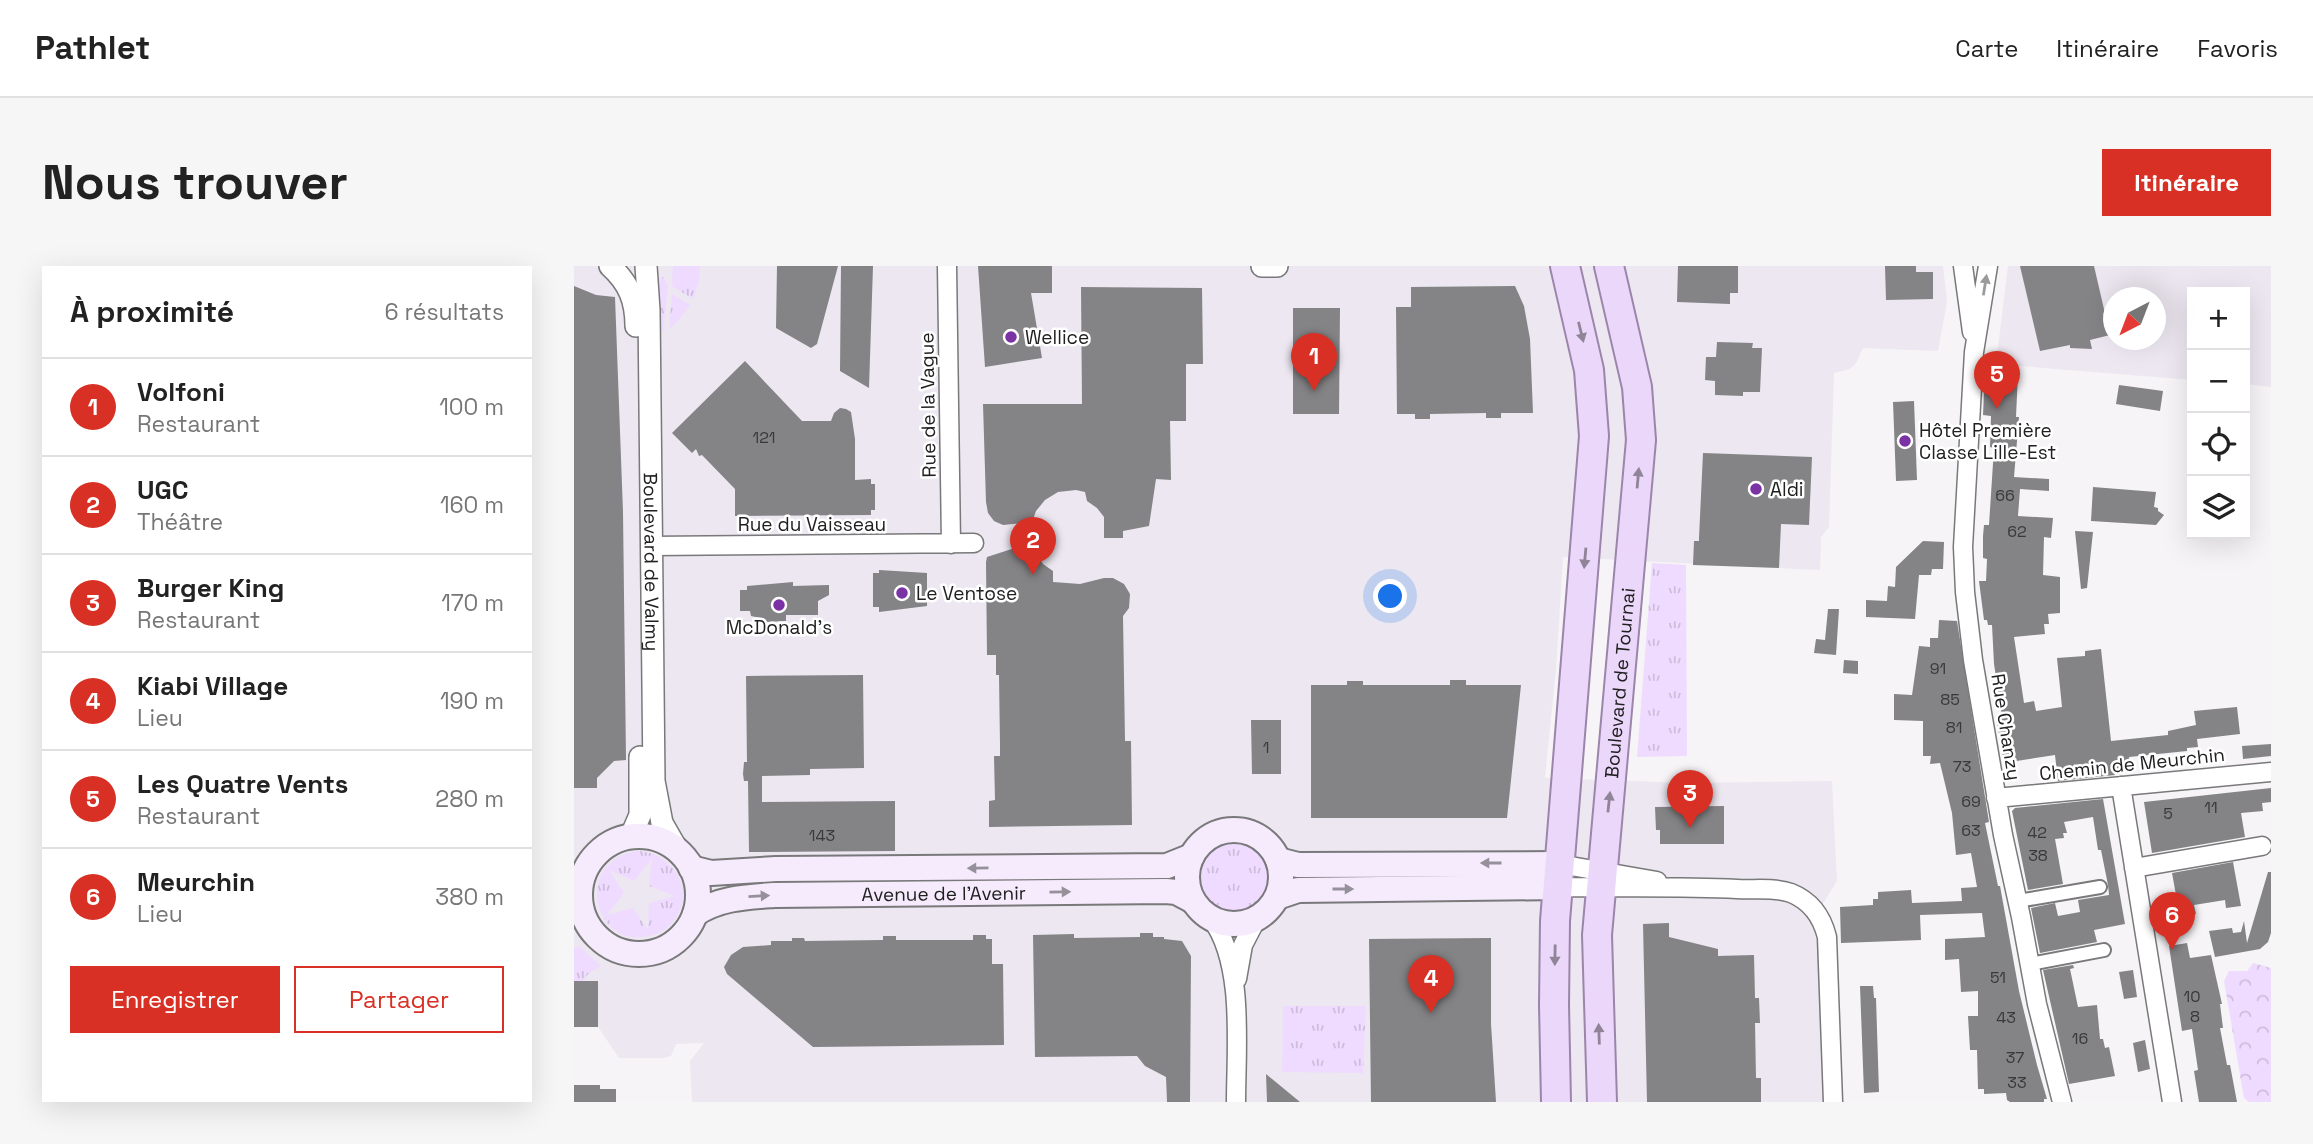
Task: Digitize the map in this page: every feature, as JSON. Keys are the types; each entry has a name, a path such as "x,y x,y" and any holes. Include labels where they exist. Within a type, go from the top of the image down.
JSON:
{"main road":[{"path":"1556,1102 1554,1004 1558,876 1594,436 1591,383 1565,266"},
{"name":"Boulevard de Tournai","path":"1602,1102 1597,935 1641,440 1641,415 1635,378 1609,266"},
{"path":"1625,266 1642,355 1641,415"},
{"path":"1235,830 1260,838 1271,848 1278,860 1281,879 1277,897 1269,909 1257,918 1234,924 1202,909 1187,879 1192,856 1200,845 1210,836 1235,830"},
{"path":"631,836 653,837 685,859 697,887 695,914 680,936 664,948 651,952 625,952 602,940 577,909 582,879 593,857 613,842 631,836"},
{"name":"Avenue de l'Avenir","path":"685,859 711,873 776,869 1167,866 1192,856"},
{"path":"1278,860 1298,865 1558,876"},
{"path":"1277,897 1298,890 1558,876"},
{"name":"Avenue de l'Avenir","path":"695,914 709,905 727,899 774,895 1166,891 1183,895 1202,909"},
{"path":"574,944 602,940"}],"street":[{"name":"Boulevard de Valmy","path":"610,266 630,290 636,314 640,808 638,824 631,836"},
{"name":"Boulevard de Valmy","path":"646,266 654,781 662,824 685,859"},
{"name":"Rue de la Vague","path":"947,266 951,544"},
{"path":"1262,266 1277,266"},
{"name":"Rue Chanzy","path":"1963,266 1975,352"},
{"name":"Rue Chanzy","path":"1988,266 1975,352 1963,561 1973,660 1996,798 2043,1030 2062,1102"},
{"name":"Rue du Vaisseau","path":"651,546 974,543"},
{"name":"Chemin de Meurchin","path":"1996,798 2271,772"},
{"path":"2121,786 2172,1102"},
{"path":"2134,868 2262,846"},
{"path":"1558,876 1782,891 1801,898 1817,913 1827,937 1833,1102"},
{"path":"2018,901 2100,887"},
{"path":"1202,909 1224,941 1234,993 1236,1102"},
{"path":"1234,993 1243,945 1257,918"},
{"path":"2030,964 2104,950"}],"shaded area":[{"path":"574,266 1943,266 1947,302 1938,351 1863,348 1850,369 1834,373 1829,527 1821,537 1820,570 1563,557 1556,669 1545,778 1688,783 1832,781 1837,881 1817,913 1832,1102 692,1102 690,1061 704,1043 676,1044 671,1056 663,1058 619,1058 598,1027 574,1027"},
{"path":"2008,266 2271,266 2271,387 2250,385 2250,287 2187,287 2187,380 1996,364"}],"green space":[{"path":"673,266 700,266 699,281 693,299 672,286"},
{"path":"663,277 668,285 663,331 657,334 651,279"},
{"path":"672,294 690,305 669,329"},
{"path":"1652,563 1686,565 1687,756 1637,757"},
{"path":"1226,840 1240,840 1254,846 1265,857 1271,878 1268,893 1260,905 1240,916 1226,916 1212,910 1201,899 1195,885 1195,871 1201,857 1212,846"},
{"path":"636,851 648,853 660,857 677,873 683,895 681,907 673,922 664,930 649,936 630,937 614,930 603,918 598,902 598,886 604,871 616,858","holes":["652,859 649,886 675,896 649,903 648,930 633,908 607,915 624,893 609,870 634,881"]},
{"path":"579,946 601,966 588,974 583,981 574,981 574,948"},
{"path":"2253,963 2271,968 2271,1102 2249,1102 2244,1098 2224,981 2229,971 2247,971"},
{"path":"1283,1006 1366,1006 1363,1073 1282,1072"}],"building":[{"path":"777,266 838,266 817,344 811,348 776,328"},
{"path":"841,266 873,266 869,388 840,371"},
{"name":"Wellice","path":"978,266 1052,266 1052,293 1031,293 1042,358 985,367"},
{"path":"1678,266 1738,266 1738,293 1730,293 1730,304 1677,302"},
{"path":"1885,266 1916,266 1916,272 1933,272 1933,299 1886,300"},
{"path":"2020,266 2094,266 2103,305 2103,337 2090,340 2092,349 2070,348 2070,345 2040,351"},
{"path":"574,286 596,295 615,297 623,512 626,760 614,761 597,778 597,788 574,788"},
{"path":"1515,286 1524,306 1530,339 1533,413 1501,413 1501,418 1486,418 1486,413 1430,414 1430,419 1415,419 1415,414 1397,414 1396,307 1411,307 1411,287"},
{"path":"1081,287 1202,288 1203,364 1186,364 1186,421 1170,421 1171,480 1156,479 1149,526 1123,531 1123,538 1104,538 1104,517 1087,501 1085,492 1058,492 1045,500 1036,511 1032,522 1003,525 994,521 988,513 986,502 983,404 1082,404"},
{"path":"1293,308 1340,308 1339,414 1293,414"},
{"path":"1717,342 1753,343 1752,348 1762,348 1760,392 1743,392 1743,396 1715,395 1715,381 1705,380 1706,357 1716,357"},
{"path":"745,361 802,421 831,421 840,408 851,412 855,439 855,480 871,479 871,484 875,484 875,510 871,510 871,515 735,516 735,489 702,455 699,456 696,449 692,453 672,433"},
{"path":"1992,372 2018,373 2016,417 2019,417 2014,477 2049,479 2049,491 2020,489 2018,516 2053,518 2051,538 2044,537 2043,575 2060,577 2060,613 2048,614 2049,624 2044,624 2045,634 2014,637 2024,703 2034,701 2036,711 2062,707 2057,658 2085,656 2085,651 2101,649 2111,741 2168,735 2168,731 2196,725 2194,711 2237,707 2240,734 2197,739 2198,747 2187,748 2187,751 2129,757 2131,770 2114,772 2115,775 2058,781 2055,755 2004,763 1996,717 2002,716 1994,664 1992,625 1988,625 1987,620 1984,620 1979,581 1986,581 1987,559 1983,558 1983,536 1984,525 1989,525 1994,448 1990,447 1991,416 1983,415 1984,392 1991,392"},
{"path":"2119,385 2163,391 2160,411 2116,404"},
{"name":"Hôtel Première Classe Lille-Est","path":"1914,401 1917,480 1896,481 1893,402"},
{"name":"Aldi","path":"1703,453 1812,457 1809,525 1781,524 1779,568 1693,565 1694,541 1699,541"},
{"path":"2093,487 2156,492 2154,507 2164,515 2156,525 2091,521"},
{"path":"2075,531 2093,532 2087,588 2081,589"},
{"path":"1923,541 1944,542 1943,569 1932,569 1931,575 1919,575 1915,619 1866,617 1866,600 1887,601 1888,586 1895,587 1896,567"},
{"path":"1030,543 1043,564 1053,571 1053,582 1080,584 1113,578 1124,584 1130,594 1129,608 1123,616 1125,741 1131,741 1132,825 989,827 989,801 995,800 994,756 1000,756 1000,744 999,675 996,675 996,655 987,655 986,562 987,557"},
{"name":"Le Ventose","path":"879,570 927,573 927,606 879,612 879,607 873,607 873,573 879,573"},
{"name":"McDonald's","path":"793,582 793,586 829,585 829,595 818,601 818,615 786,615 786,621 765,622 765,619 751,616 750,611 740,611 740,590 747,590 747,586"},
{"path":"1828,609 1839,609 1836,655 1814,653 1816,639 1825,640"},
{"path":"1939,620 1957,621 1989,822 1985,823 2000,886 2019,991 2047,1099 2044,1099 2044,1102 2010,1102 2006,1093 1984,1094 1984,1089 1978,1089 1977,1050 1970,1050 1968,1016 1978,1016 1978,991 1961,992 1959,959 1945,960 1945,939 1985,937 1982,913 1920,915 1921,940 1841,943 1840,907 1873,905 1873,899 1878,899 1878,892 1911,890 1912,903 1962,901 1961,888 1977,887 1971,853 1956,855 1952,813 1940,763 1930,764 1931,756 1923,756 1923,721 1894,720 1894,694 1912,695 1919,646 1930,647 1930,638 1938,638"},
{"path":"1844,660 1858,661 1858,674 1843,673"},
{"path":"863,675 864,768 810,769 810,775 762,776 762,802 895,801 895,851 749,852 748,781 744,781 743,774 744,762 747,762 746,676"},
{"path":"1450,680 1466,680 1466,685 1521,685 1507,818 1311,818 1311,685 1347,685 1347,681 1363,681 1363,685 1450,685"},
{"path":"1251,720 1281,720 1281,774 1252,774"},
{"path":"2271,744 2271,756 2243,759 2242,746"},
{"path":"2271,788 2271,802 2262,803 2263,811 2241,813 2245,837 2152,853 2144,802"},
{"path":"2103,799 2125,924 2094,930 2097,942 2040,953 2031,908 2055,903 2058,916 2080,912 2078,900 2109,895 2108,885 2101,850 2098,850 2093,817 2064,822 2067,833 2063,833 2064,838 2055,839 2063,884 2028,890 2012,811 2015,808"},
{"path":"1724,806 1724,844 1660,844 1655,807"},
{"path":"2233,862 2241,906 2226,908 2225,900 2194,905 2196,914 2180,917 2172,873"},
{"path":"2268,872 2271,872 2271,933 2268,942 2260,949 2215,957 2209,931 2232,928 2233,933 2241,932 2244,921 2247,943"},
{"path":"1669,923 1669,937 1718,949 1718,956 1754,955 1755,998 1759,998 1760,1023 1755,1023 1756,1078 1761,1078 1761,1102 1647,1102 1643,924"},
{"path":"1140,933 1153,933 1153,937 1182,941 1191,956 1190,1102 1167,1102 1166,1077 1145,1066 1137,1056 1035,1057 1033,935 1074,934 1074,938 1140,937"},
{"path":"973,935 986,935 986,939 992,939 992,964 1003,964 1004,1045 813,1047 727,974 724,967 731,955 743,947 771,945 771,941 792,941 792,938 804,938 805,941 883,940 883,936 896,936 896,940 973,940"},
{"path":"1491,938 1491,1024 1496,1102 1371,1102 1369,939"},
{"path":"2187,943 2190,958 2211,955 2222,1004 2223,1028 2220,1028 2237,1102 2199,1102 2192,1029 2182,1031 2169,946"},
{"path":"2073,965 2074,968 2070,969 2078,1007 2097,1005 2100,1039 2103,1039 2105,1048 2109,1047 2115,1076 2069,1084 2043,970"},
{"path":"2133,970 2137,997 2124,999 2119,972"},
{"path":"574,981 598,981 598,1027 574,1027"},
{"path":"1860,986 1873,986 1876,998 1879,1092 1864,1093"},
{"path":"2145,1040 2150,1069 2138,1072 2133,1043"},
{"path":"1266,1074 1300,1102 1267,1102"},
{"path":"574,1085 600,1085 600,1089 616,1089 616,1102 574,1102"}],"place":[{"name":"Wellice","path":"1011,337"},
{"name":"Volfoni","path":"1314,391"},
{"name":"Les Quatre Vents","path":"1997,409"},
{"name":"Hôtel Première Classe Lille-Est","path":"1905,441"},
{"name":"Aldi","path":"1756,489"},
{"name":"UGC","path":"1033,575"},
{"name":"Le Ventose","path":"902,593"},
{"name":"McDonald's","path":"779,605"},
{"name":"Burger King","path":"1690,828"},
{"name":"Meurchin","path":"2172,950"},
{"name":"Kiabi Village","path":"1431,1013"}]}
